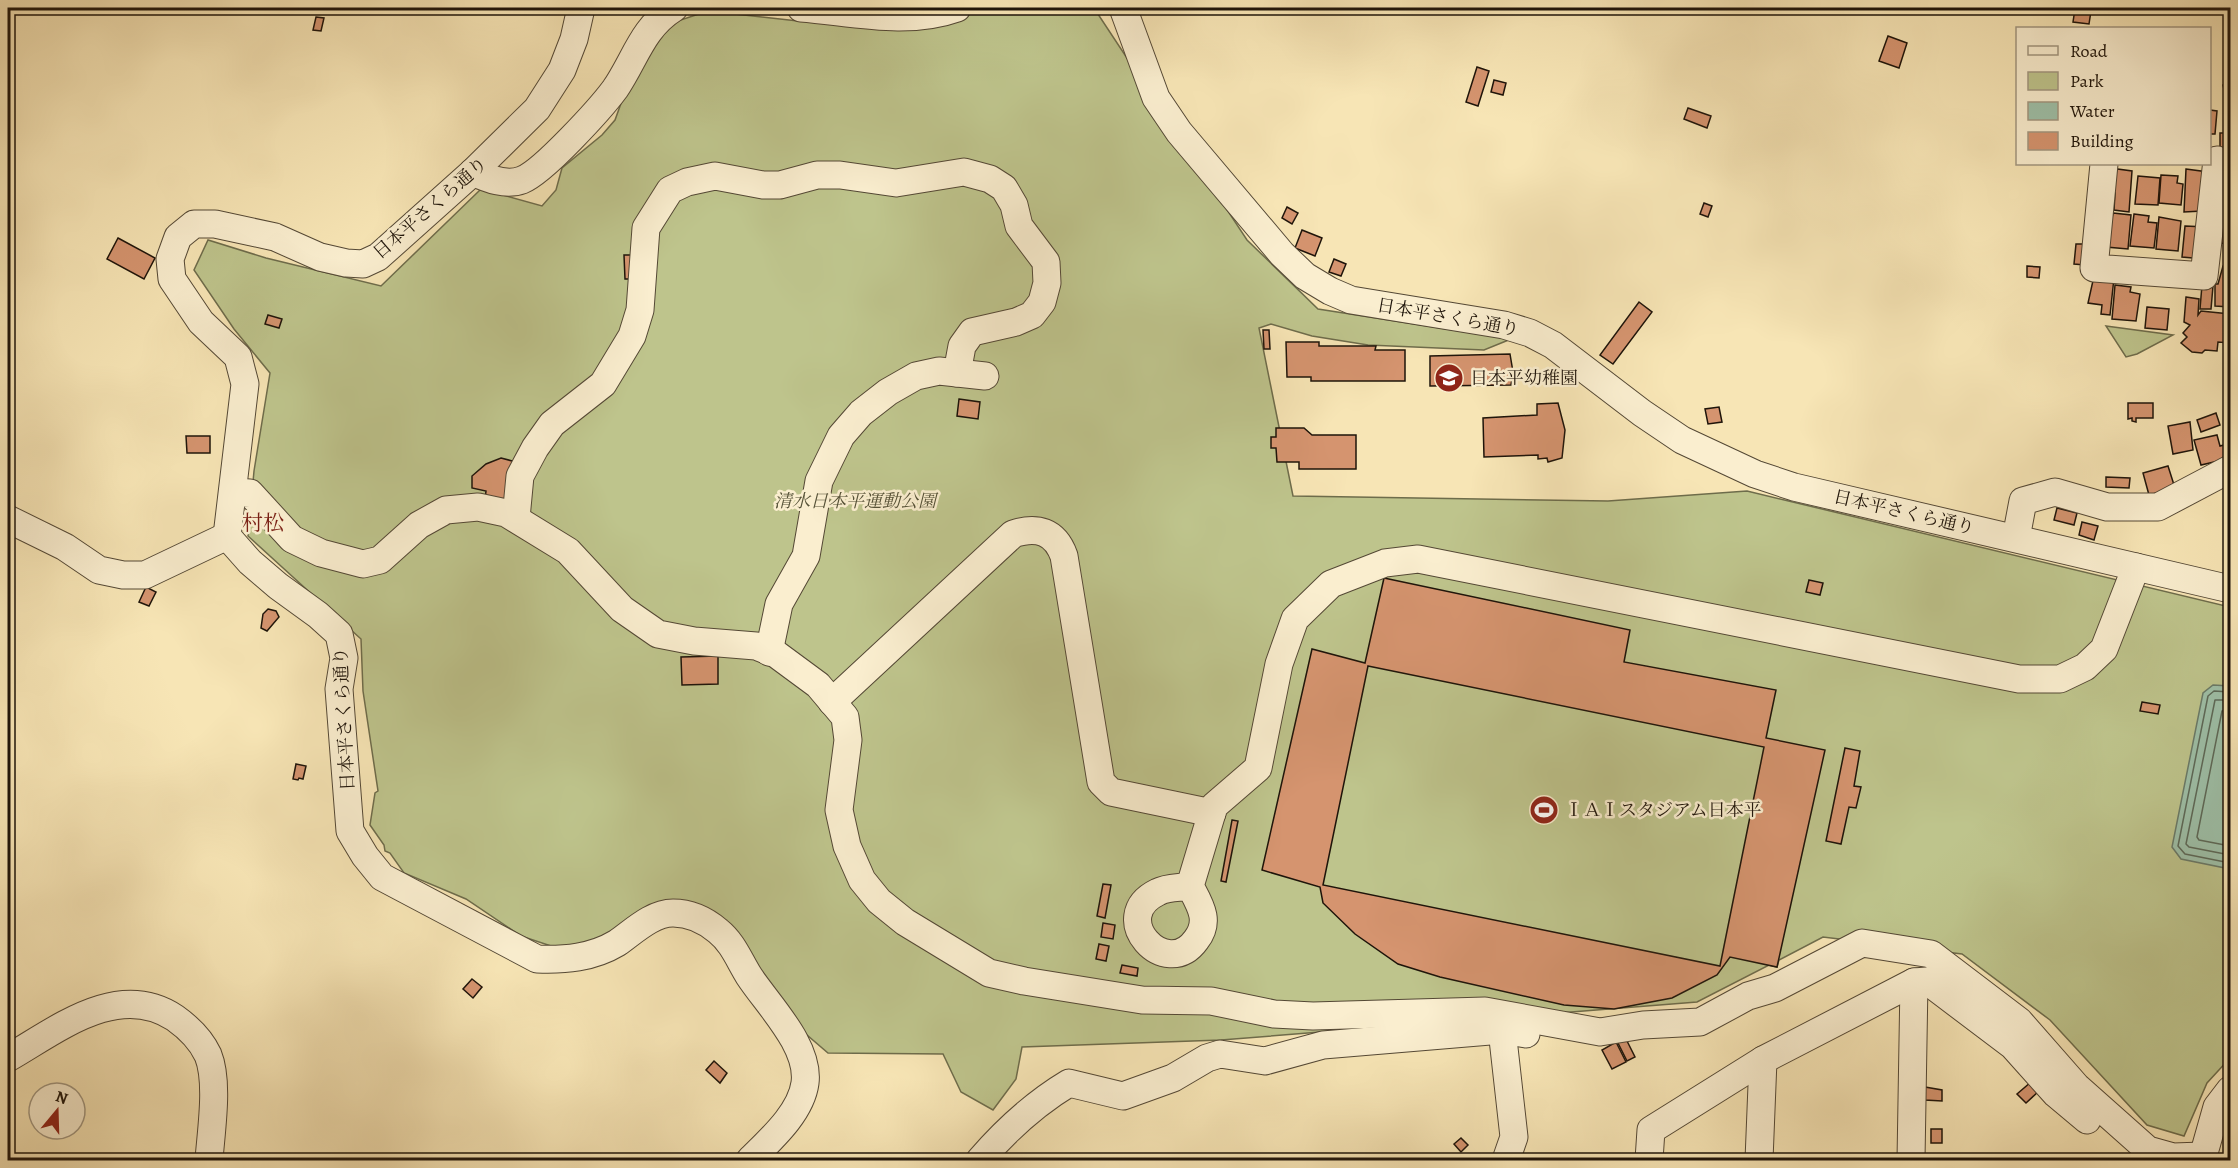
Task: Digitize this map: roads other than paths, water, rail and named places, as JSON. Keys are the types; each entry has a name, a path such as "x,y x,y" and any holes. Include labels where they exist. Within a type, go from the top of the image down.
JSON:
{"street":[{"name":"日本平さくら通り","path":"581,8 574,39 551,90 520,129 378,257 363,264 320,257 275,237 215,224 194,224 177,237 170,259 172,279 201,322 238,357 245,384 227,536 271,580 318,615 339,634 344,658 339,689 350,831 382,877 537,959 564,960 591,954 615,944 644,923 671,913 699,917 719,931 734,947 749,975 786,1027 803,1063 805,1082 800,1102 750,1161"},
{"path":"473,172 489,179 508,182 522,180 536,171 601,106 616,87 647,30 660,16 674,8"},
{"path":"801,8 908,18 943,13 957,8"},
{"name":"日本平さくら通り","path":"1123,8 1156,98 1179,132 1282,254 1305,276 1330,291 1351,300 1504,325 1530,333 1553,345 1642,413 1682,440 1746,470 1794,487 2230,589"},
{"path":"2104,165 2094,268 2204,276 2219,160"},
{"path":"516,518 520,476 535,448 552,423 603,384 632,336 640,310 646,228 670,190 687,182 715,176 764,185 780,184 817,175 840,175 896,183 964,172 990,179 1004,188 1014,205 1019,226 1046,262 1047,283 1042,302 1032,315 1016,322 972,332 962,346 957,373"},
{"path":"769,652 779,604 806,556 819,481 840,436 861,413 888,392 916,376 939,371 985,376"},
{"path":"2016,538 2023,501 2055,492 2107,507 2158,507 2230,469"},
{"path":"233,492 250,493 292,539 321,553 363,564 380,560 419,525 446,510 478,507 516,518 568,551 622,609 658,634 694,641 756,646 769,652 818,685 845,717 848,740 839,810 846,846 862,880 879,901 905,922 989,973 1023,981 1142,1000 1211,1001 1274,1014 1313,1016 1485,1011 1590,1031 1700,1022 1748,996 1775,988 1862,943 1931,954 2019,1021 2140,1157"},
{"path":"8,519 65,547 99,570 123,575 145,575 227,536"},
{"path":"832,702 1013,534 1029,528 1046,531 1060,544 1064,556 1101,782 1111,792 1212,813"},
{"path":"1190,886 1214,806 1258,768 1279,664 1295,619 1331,584 1384,563 1418,559 2019,679 2060,679 2085,667 2104,650 2136,567"},
{"path":"1649,1161 1651,1130 1763,1060 1914,982 1927,981 2013,1046 2056,1094 2140,1157 2202,1158 2217,1107 2230,1090"},
{"path":"1911,1161 1914,982"},
{"path":"8,1058 80,1016 113,1004 160,1009 190,1029 208,1056 213,1091 209,1161"},
{"path":"980,1161 1007,1129 1047,1096 1069,1083 1123,1096 1173,1078 1207,1058 1220,1054 1265,1061 1323,1044 1502,1030 1587,1042 1590,1031"},
{"path":"1502,1030 1514,1137 1506,1161"},
{"path":"1759,1161 1763,1060"}],"water":[{"path":"2213,685 2230,686 2230,869 2181,859 2172,847 2203,693"}],"place":[{"name":"日本平幼稚園","path":"1449,378"},
{"name":"ＩＡＩスタジアム日本平","path":"1544,810"}],"district":[{"name":"村松","path":"263,523"}],"park label":[{"name":"清水日本平運動公園","path":"855,501"}]}
